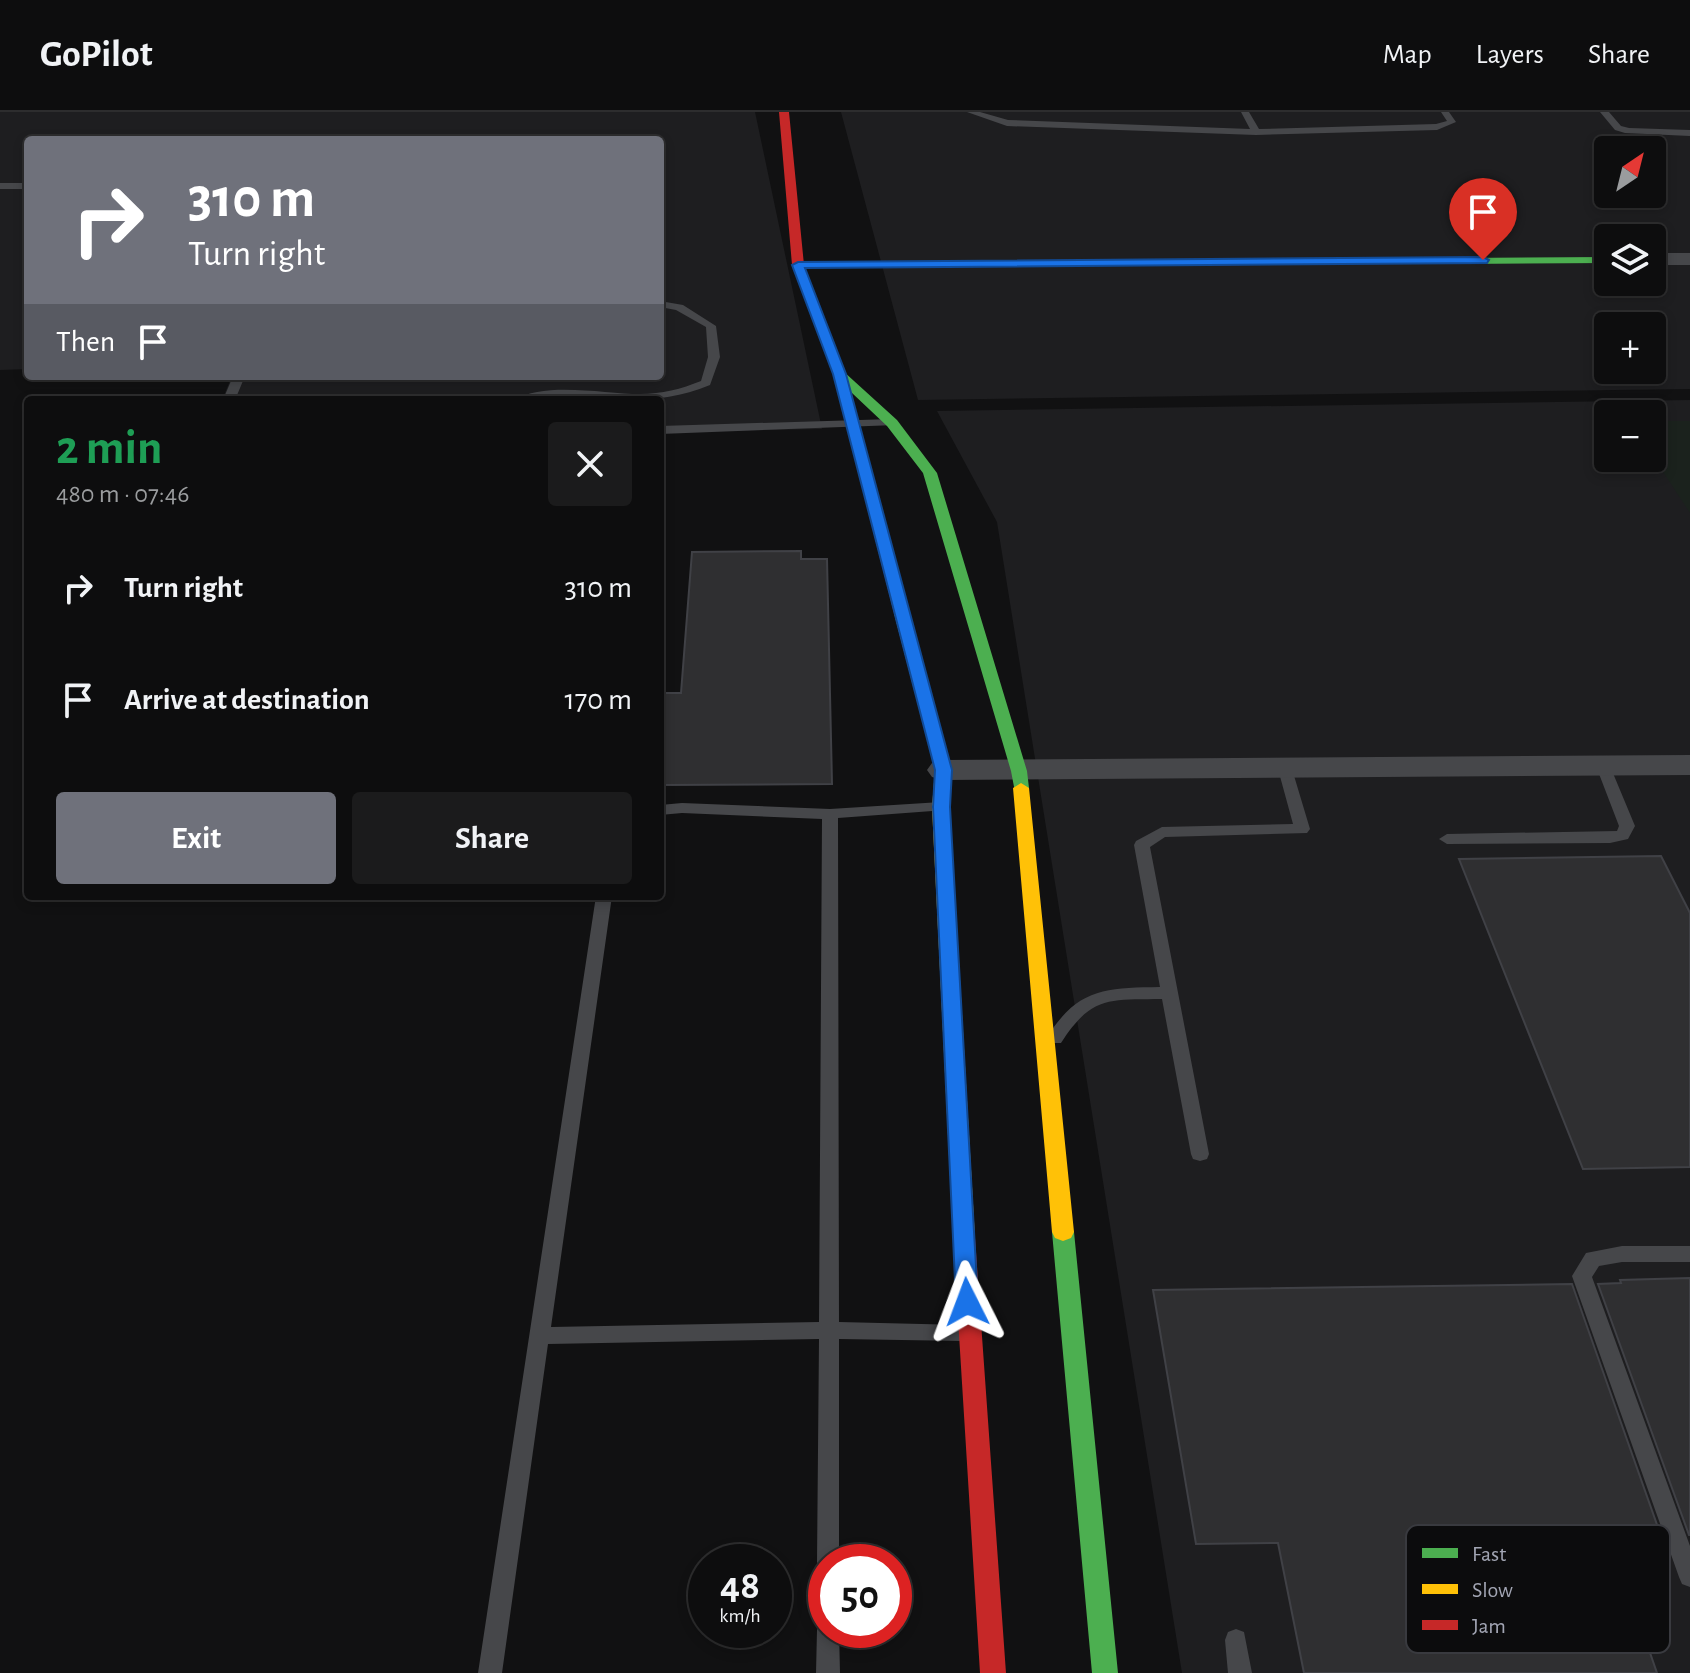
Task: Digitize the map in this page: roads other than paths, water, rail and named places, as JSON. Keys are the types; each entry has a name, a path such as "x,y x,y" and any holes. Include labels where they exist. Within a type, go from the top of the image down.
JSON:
{"main road":[{"path":"784,112 798,265 839,374 943,770 941,807 969,1333 993,1673"},
{"path":"798,265 1594,260"},
{"path":"839,374 892,423 930,473 1019,771 1105,1673"}],"street":[{"path":"1666,259 1690,259"},
{"path":"943,770 1690,765"}],"lane":[{"path":"971,112 1007,123 1029,125 1256,132 1437,127 1452,122 1445,112"},
{"path":"1245,112 1256,132"},
{"path":"1604,112 1618,128 1628,131 1690,133"},
{"path":"0,186 24,186"},
{"path":"659,396 690,392 706,383 714,357 711,326 679,307 664,305"},
{"path":"534,396 614,396"},
{"path":"664,430 892,423"},
{"path":"1447,839 1610,838 1623,835 1627,826 1603,766"},
{"path":"1200,1154 1142,845 1162,832 1302,829 1285,769"},
{"path":"664,810 830,814 941,807"},
{"path":"828,1544 830,814"},
{"path":"490,1673 603,900"},
{"path":"1046,1054 1075,1010 1096,995 1170,993"},
{"path":"1690,1254 1622,1254 1593,1259 1582,1276 1690,1577"},
{"path":"541,1336 828,1330 969,1333"},
{"path":"1236,1640 1240,1673"},
{"path":"828,1648 828,1673"}]}
